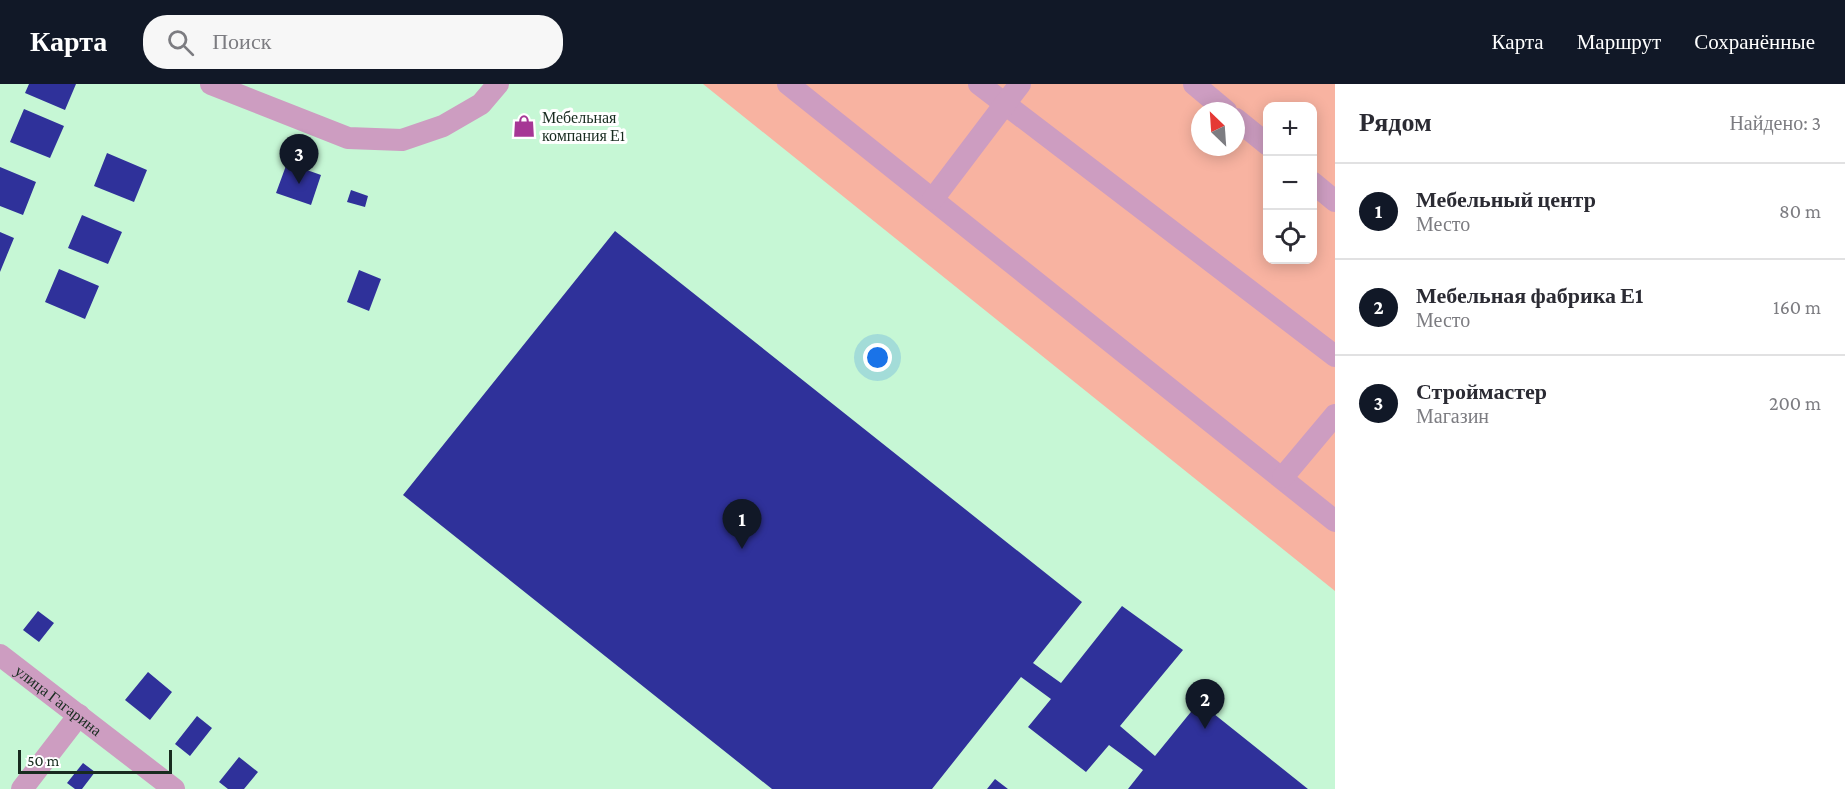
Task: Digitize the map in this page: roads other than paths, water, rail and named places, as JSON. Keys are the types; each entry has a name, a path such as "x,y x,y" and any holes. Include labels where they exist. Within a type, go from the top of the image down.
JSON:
{"street":[{"path":"211,84 348,138 402,140 443,126 481,104 498,84"},
{"path":"788,84 1283,477 1335,521"},
{"path":"979,84 1335,356"},
{"path":"933,199 1020,84"},
{"path":"1194,84 1215,102"},
{"path":"1245,126 1263,141"},
{"path":"1317,186 1335,201"},
{"path":"1283,477 1335,415"},
{"name":"улица Гагарина","path":"0,655 174,789"},
{"path":"22,789 79,715"}],"place":[{"name":"Мебельная компания Е1","path":"524,126"},
{"name":"Строймастер","path":"299,184"},
{"name":"Мебельный центр","path":"742,549"},
{"name":"Мебельная фабрика Е1","path":"1205,729"}]}
